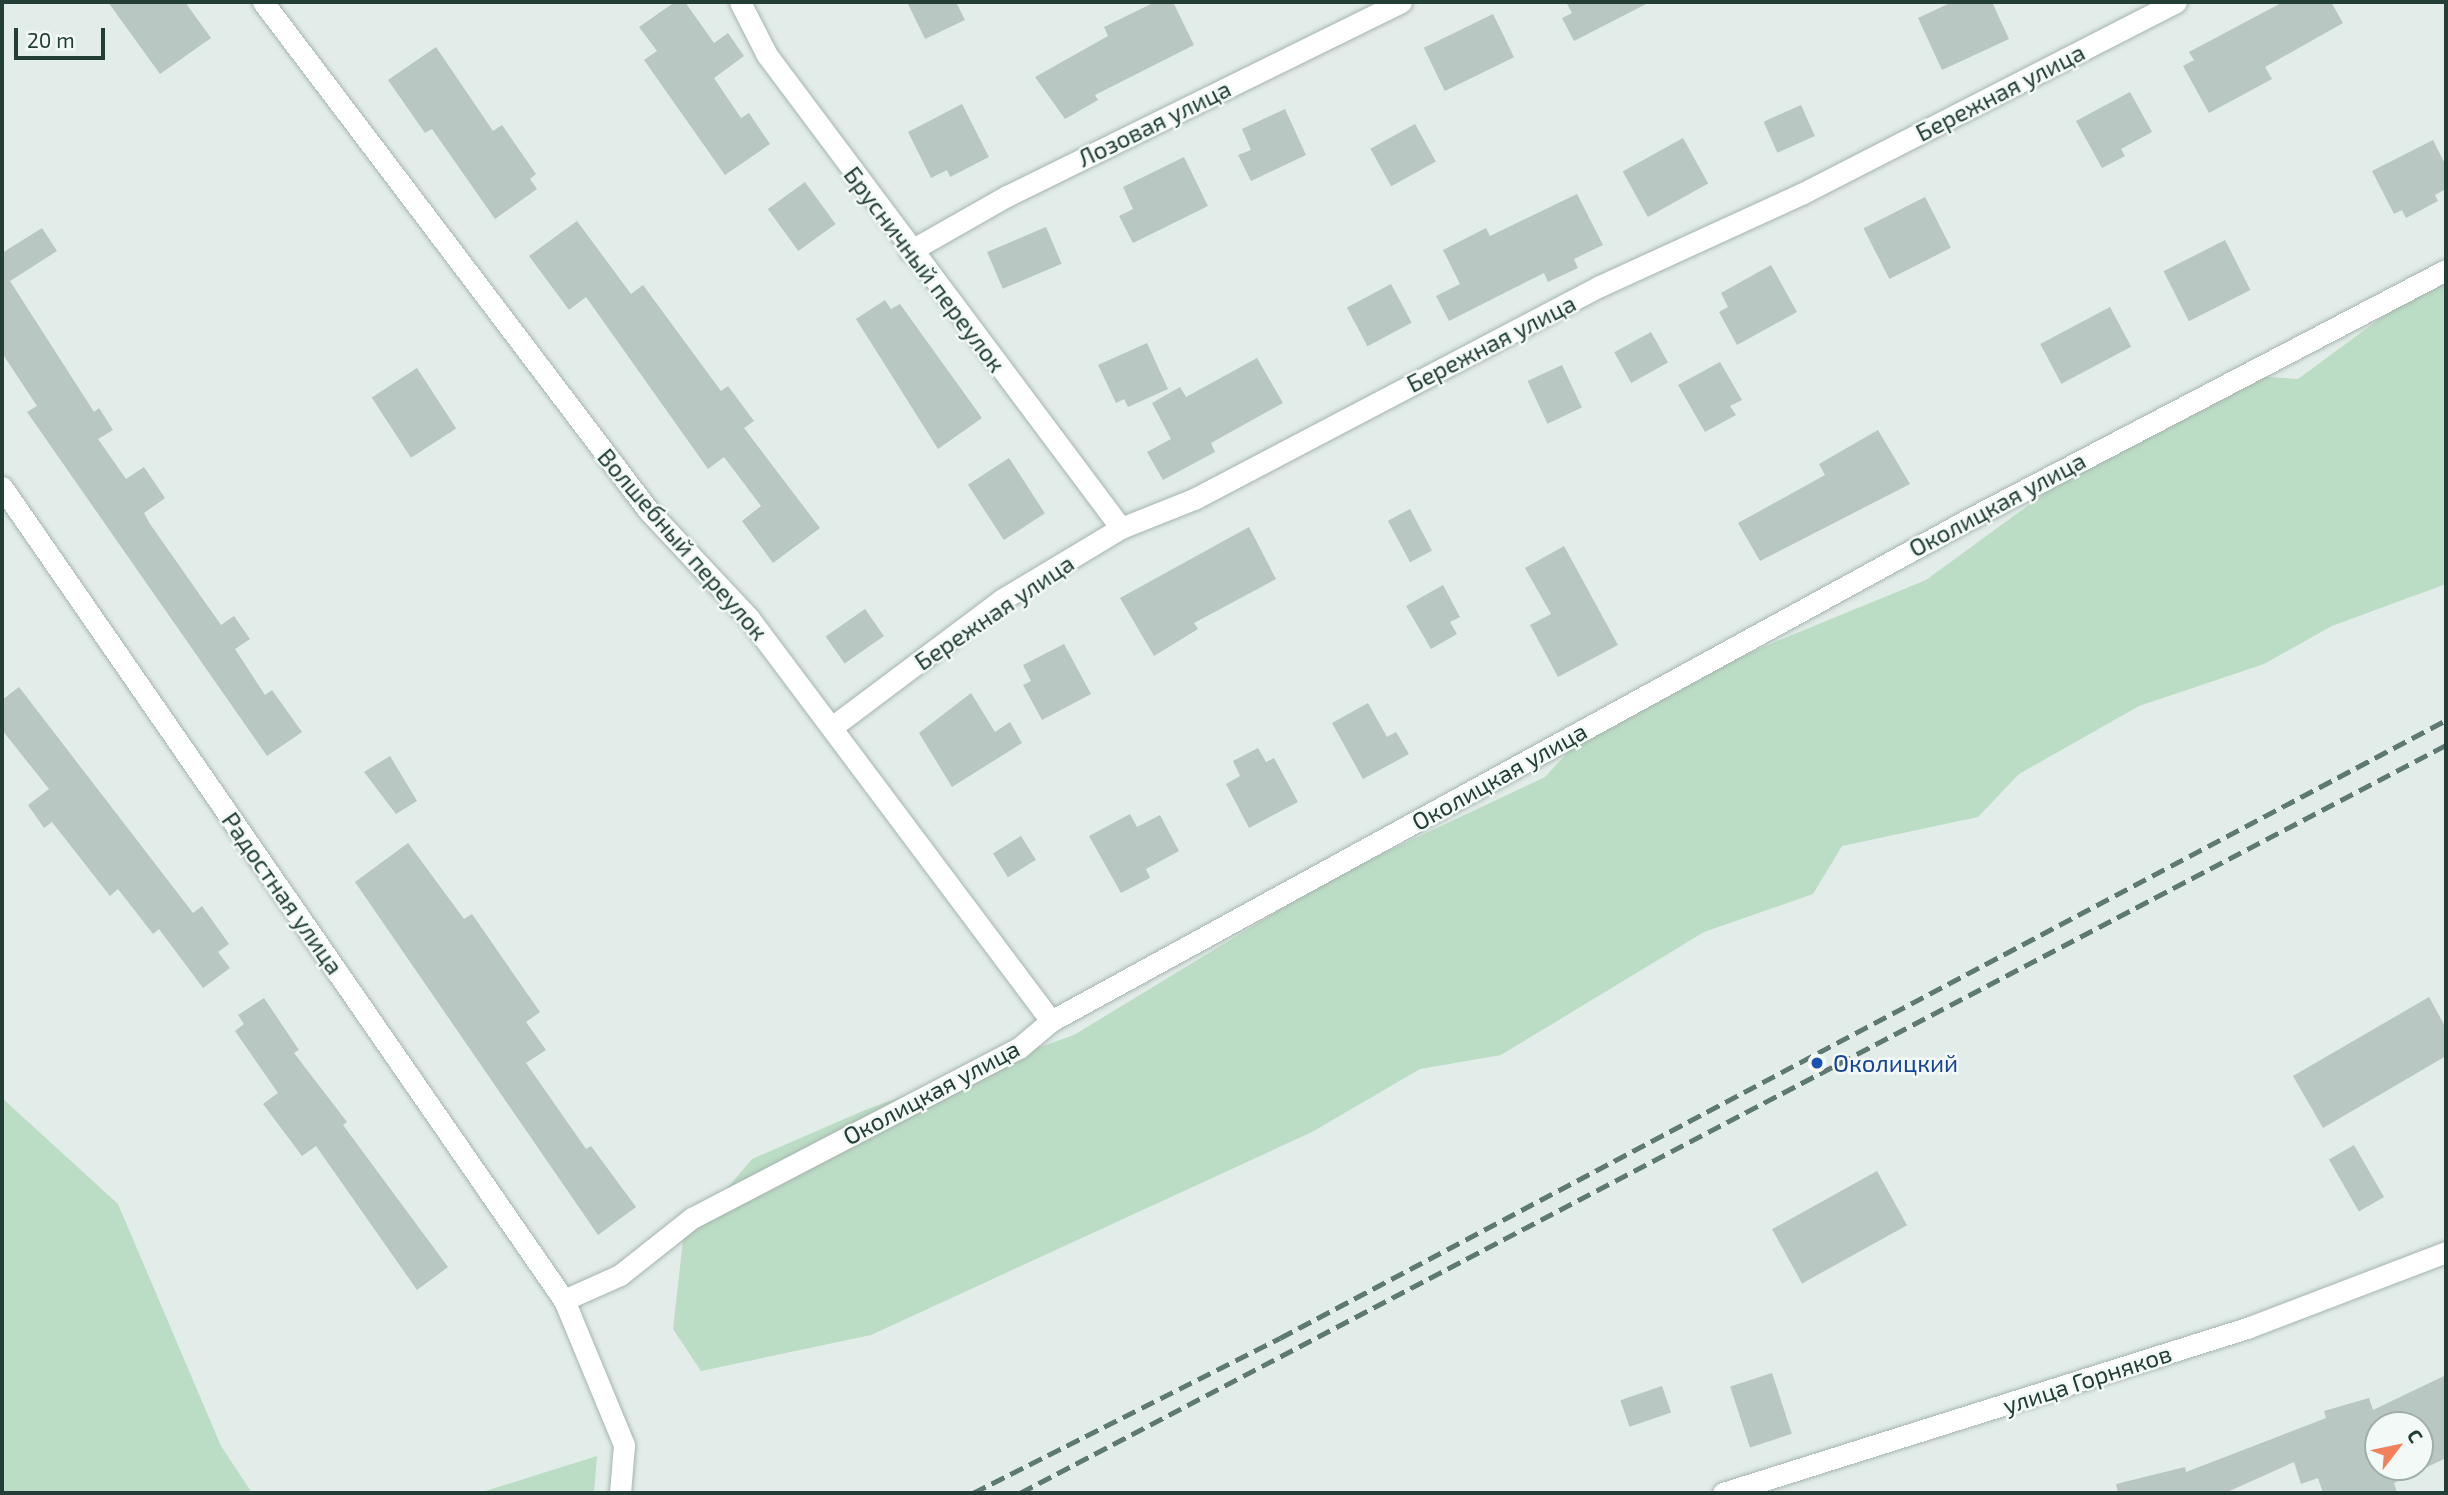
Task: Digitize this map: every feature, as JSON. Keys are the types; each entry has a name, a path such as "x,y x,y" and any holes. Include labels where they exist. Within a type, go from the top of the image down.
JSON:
{"street":[{"name":"Волшебный переулок","path":"263,2 648,510 749,618 1051,1021"},
{"name":"Брусничный переулок","path":"740,2 767,55 910,251 1122,528"},
{"name":"Лозовая улица","path":"910,251 1006,196 1401,2"},
{"name":"Бережная улица","path":"832,727 1001,600 1122,528 1194,499 1600,286 1801,194 2176,2"},
{"name":"Околицкая улица","path":"564,1300 620,1275 692,1217 1018,1048 1051,1021 1969,519 2446,270"},
{"name":"Радостная улица","path":"2,487 564,1300 624,1445 620,1493"},
{"name":"улица Горняков","path":"1723,1493 2247,1328 2446,1252"}],"green space":[{"path":"2446,278 2446,584 2332,626 2264,664 2139,706 2019,774 1978,817 1842,846 1813,894 1704,932 1501,1055 1420,1069 1312,1132 871,1335 701,1371 673,1329 683,1240 752,1159 865,1110 1074,1035 1337,875 1545,777 1605,712 1926,580 2052,488 2236,375 2298,379 2412,295"},
{"path":"2,1098 118,1204 221,1446 252,1493 2,1493"},
{"path":"597,1456 594,1493 479,1493"}],"building":[{"path":"108,2 185,2 211,38 160,74"},
{"path":"675,2 685,2 714,43 728,33 744,56 714,78 741,118 749,113 770,144 725,175 644,60 657,51 639,27"},
{"path":"907,2 956,2 965,20 925,39"},
{"path":"1155,2 1173,2 1194,45 1095,95 1098,100 1065,119 1035,77 1108,36 1104,27"},
{"path":"1566,2 1650,2 1574,41 1562,18 1572,13"},
{"path":"1952,2 1992,2 2009,39 1942,70 1918,18"},
{"path":"2283,2 2331,2 2343,23 2265,67 2272,79 2209,113 2183,66 2194,60 2189,52"},
{"path":"1493,14 1514,57 1445,91 1424,48"},
{"path":"436,47 493,131 502,125 536,174 530,179 537,189 495,219 432,129 425,133 388,80"},
{"path":"2130,92 2152,132 2121,149 2125,156 2102,168 2076,121"},
{"path":"962,104 989,157 950,177 947,170 931,178 908,132"},
{"path":"1801,105 1815,136 1777,153 1764,122"},
{"path":"1285,109 1306,155 1251,181 1238,155 1251,150 1242,129"},
{"path":"1415,124 1436,162 1391,186 1370,149"},
{"path":"1683,138 1708,183 1648,217 1623,171"},
{"path":"2433,140 2446,166 2446,189 2435,195 2438,201 2406,218 2402,210 2394,214 2372,171"},
{"path":"1184,157 1208,206 1133,243 1119,216 1133,209 1123,187"},
{"path":"805,182 836,224 798,251 768,209"},
{"path":"1577,194 1603,245 1574,259 1578,268 1548,282 1544,273 1449,321 1436,296 1460,284 1443,250 1486,228 1490,236"},
{"path":"1925,197 1951,248 1889,279 1864,228"},
{"path":"577,221 631,294 643,285 721,391 728,386 754,421 744,428 820,528 773,563 742,521 761,506 724,457 708,469 586,297 569,310 529,256"},
{"path":"1046,227 1062,264 1003,289 987,252"},
{"path":"42,228 57,251 10,281 94,412 99,408 113,430 98,439 126,479 144,467 165,498 144,513 150,524 221,625 234,616 250,639 235,649 265,695 272,690 302,732 267,756 27,412 37,406 2,353 2,253"},
{"path":"2225,240 2250,290 2189,321 2164,271"},
{"path":"1771,265 1797,312 1737,345 1719,312 1728,307 1721,293"},
{"path":"1391,284 1412,323 1368,346 1347,307"},
{"path":"885,300 891,309 900,304 982,418 938,449 856,319"},
{"path":"2110,307 2131,347 2061,384 2040,344"},
{"path":"1651,332 1668,363 1631,383 1614,352"},
{"path":"1147,343 1168,389 1128,407 1124,399 1116,403 1098,365"},
{"path":"1257,358 1283,403 1211,443 1215,452 1163,480 1147,452 1171,439 1152,403 1180,387 1186,397"},
{"path":"1720,362 1742,400 1730,406 1736,415 1705,432 1678,385"},
{"path":"1562,365 1582,408 1547,424 1528,381"},
{"path":"417,368 456,428 411,458 372,397"},
{"path":"1878,430 1910,484 1760,561 1738,523 1825,475 1819,464"},
{"path":"1009,458 1045,513 1004,540 968,485"},
{"path":"1410,509 1432,550 1410,562 1388,521"},
{"path":"1249,527 1276,579 1194,623 1198,629 1154,656 1120,598"},
{"path":"1564,546 1618,645 1558,677 1530,625 1551,614 1525,568"},
{"path":"1443,585 1460,617 1450,622 1457,634 1431,649 1406,606"},
{"path":"865,609 884,636 845,664 826,637"},
{"path":"1064,644 1091,694 1042,720 1023,685 1031,681 1023,665"},
{"path":"19,687 193,913 202,906 229,944 218,952 230,968 203,988 159,929 153,934 118,889 110,896 52,822 44,828 28,805 49,789 2,730 2,700"},
{"path":"971,693 995,732 1010,722 1022,743 952,787 919,733"},
{"path":"1368,703 1387,737 1396,732 1409,754 1363,779 1332,723"},
{"path":"1258,748 1266,762 1274,758 1298,802 1249,828 1226,784 1240,776 1233,761"},
{"path":"390,756 417,801 396,814 364,772"},
{"path":"1130,814 1137,827 1160,815 1179,851 1146,869 1150,878 1121,893 1089,836"},
{"path":"1021,836 1036,860 1008,877 993,853"},
{"path":"408,843 464,919 472,914 540,1012 526,1022 546,1050 526,1063 586,1149 591,1146 636,1207 598,1235 355,882"},
{"path":"2429,997 2446,1028 2446,1056 2323,1128 2293,1076"},
{"path":"264,998 299,1050 294,1053 347,1122 343,1125 448,1267 417,1290 316,1146 302,1156 263,1104 278,1093 235,1031 244,1024 238,1015"},
{"path":"2354,1145 2384,1197 2359,1211 2329,1160"},
{"path":"1877,1171 1907,1225 1802,1283 1772,1229"},
{"path":"1772,1373 1792,1434 1750,1447 1730,1387"},
{"path":"2446,1375 2446,1458 2434,1464 2434,1411 2364,1411 2364,1481 2398,1481 2394,1483 2397,1493 2323,1493 2318,1478 2301,1484 2294,1462 2225,1493 2118,1493 2116,1484 2185,1467 2186,1472 2326,1418 2324,1411 2369,1398 2373,1410"},
{"path":"1662,1386 1671,1412 1630,1427 1620,1400"}],"railway":[{"path":"973,1493 1280,1338 2446,720"},
{"path":"1020,1493 2446,745"}],"place":[{"name":"Околицкий","path":"1817,1063"}]}
